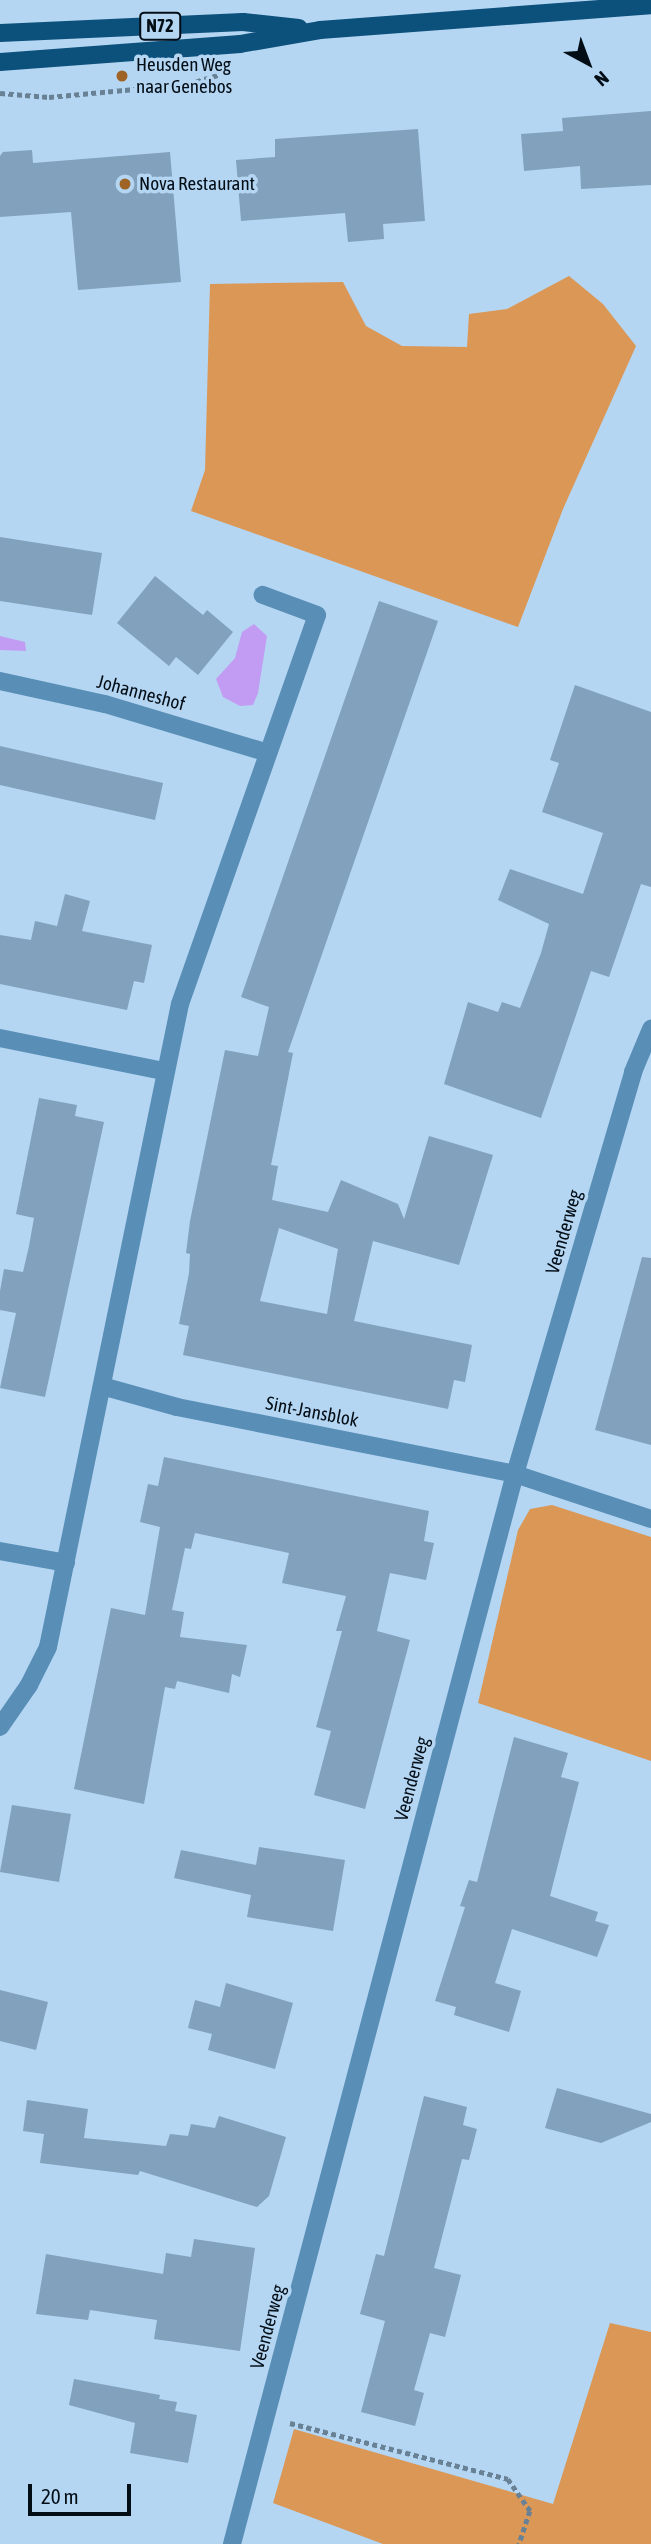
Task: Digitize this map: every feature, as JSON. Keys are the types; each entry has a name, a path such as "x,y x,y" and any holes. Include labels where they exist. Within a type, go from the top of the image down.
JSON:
{"main road":[{"name":"N72","path":"0,62 240,44 320,30 651,5"},
{"name":"N72","path":"0,33 243,22 320,30"}],"street":[{"path":"0,1727 29,1685 48,1647 163,1071 180,1004 317,615 263,595"},
{"name":"Johanneshof","path":"0,681 105,704 268,753"},
{"name":"Veenderweg","path":"232,2544 515,1474 633,1072 651,1029"},
{"path":"0,1038 163,1071"},
{"name":"Sint-Jansblok","path":"102,1386 177,1407 515,1474 651,1519"},
{"path":"0,1551 66,1563"}],"path":[{"path":"266,2416 508,2479 530,2511 519,2544"}],"shaded area":[{"path":"569,276 603,304 636,346 563,509 518,627 191,511 205,470 210,284 343,282 366,326 402,346 467,347 469,314 507,309"},
{"path":"254,624 267,636 258,693 253,705 240,706 223,697 216,679 235,658 242,632"},
{"path":"0,636 25,642 26,651 0,650"},
{"path":"552,1505 651,1537 651,1761 478,1703 518,1530 530,1509"},
{"path":"610,2323 651,2332 651,2544 383,2544 273,2503 294,2429 553,2504"}],"building":[{"path":"651,111 651,185 581,189 580,166 524,171 521,134 563,131 562,118"},
{"path":"418,129 425,221 383,224 384,239 348,242 345,213 241,221 236,160 275,157 275,139"},
{"path":"32,150 33,163 170,152 181,282 78,290 71,212 0,217 0,156 3,152"},
{"path":"0,537 102,553 92,615 0,601"},
{"path":"155,576 203,615 207,610 233,632 198,675 176,657 169,666 117,623"},
{"path":"379,601 438,621 288,1052 293,1053 271,1165 278,1166 272,1200 328,1212 341,1180 398,1204 404,1219 429,1136 493,1155 459,1265 373,1241 354,1321 472,1345 465,1382 454,1380 448,1409 183,1355 189,1326 179,1324 189,1273 190,1254 186,1253 190,1221 225,1050 258,1056 269,1007 241,997","holes":["279,1228 338,1249 327,1314 260,1301"]},
{"path":"575,685 651,712 651,887 641,884 609,977 591,971 541,1118 444,1084 468,1002 498,1012 502,1002 520,1008 541,953 549,924 498,900 510,869 583,894 603,833 542,812 559,763 550,760"},
{"path":"0,746 163,783 155,820 0,785"},
{"path":"65,894 90,901 82,931 152,945 144,983 134,981 127,1010 0,984 0,935 31,940 35,921 57,926"},
{"path":"39,1098 77,1105 75,1116 104,1122 45,1397 0,1388 16,1313 0,1310 0,1291 4,1269 23,1272 29,1246 34,1218 16,1214"},
{"path":"642,1257 651,1258 651,1445 595,1430"},
{"path":"164,1457 429,1511 424,1541 434,1543 426,1580 390,1573 377,1631 410,1640 365,1809 314,1795 331,1731 316,1727 342,1631 336,1631 346,1596 282,1583 289,1553 195,1533 191,1549 185,1548 172,1610 184,1612 180,1637 247,1645 240,1677 232,1674 229,1693 177,1681 175,1689 165,1687 144,1804 74,1789 111,1608 145,1615 160,1527 140,1522 148,1484 158,1486"},
{"path":"514,1737 568,1753 561,1777 579,1782 550,1896 598,1912 595,1921 609,1925 597,1957 512,1929 495,1983 521,1991 509,2032 454,2015 456,2007 435,2001 465,1907 460,1906 469,1880 477,1882"},
{"path":"12,1805 71,1814 59,1882 0,1872"},
{"path":"259,1847 345,1860 333,1931 247,1917 251,1895 174,1878 181,1850 256,1865"},
{"path":"226,1983 293,2003 275,2069 208,2050 212,2034 188,2028 195,2000 220,2007"},
{"path":"0,1990 48,2002 36,2050 0,2041"},
{"path":"557,2088 651,2114 651,2122 601,2143 545,2128"},
{"path":"424,2096 467,2107 463,2125 477,2129 469,2160 462,2159 434,2268 461,2275 445,2337 430,2333 414,2390 424,2393 415,2426 361,2412 385,2321 360,2314 376,2254 384,2256"},
{"path":"27,2100 88,2109 84,2138 166,2146 170,2134 188,2136 191,2124 215,2128 219,2116 286,2137 269,2196 257,2207 140,2171 138,2175 40,2163 44,2134 23,2131"},
{"path":"194,2239 255,2248 240,2351 154,2339 157,2320 90,2310 88,2320 36,2314 46,2254 163,2274 166,2253 191,2257"},
{"path":"74,2379 160,2395 159,2399 177,2402 175,2411 197,2415 188,2463 130,2453 135,2423 69,2405"}],"place":[{"name":"Heusden Weg naar Genebos","path":"122,76"},
{"name":"Nova Restaurant","path":"125,184"}]}
